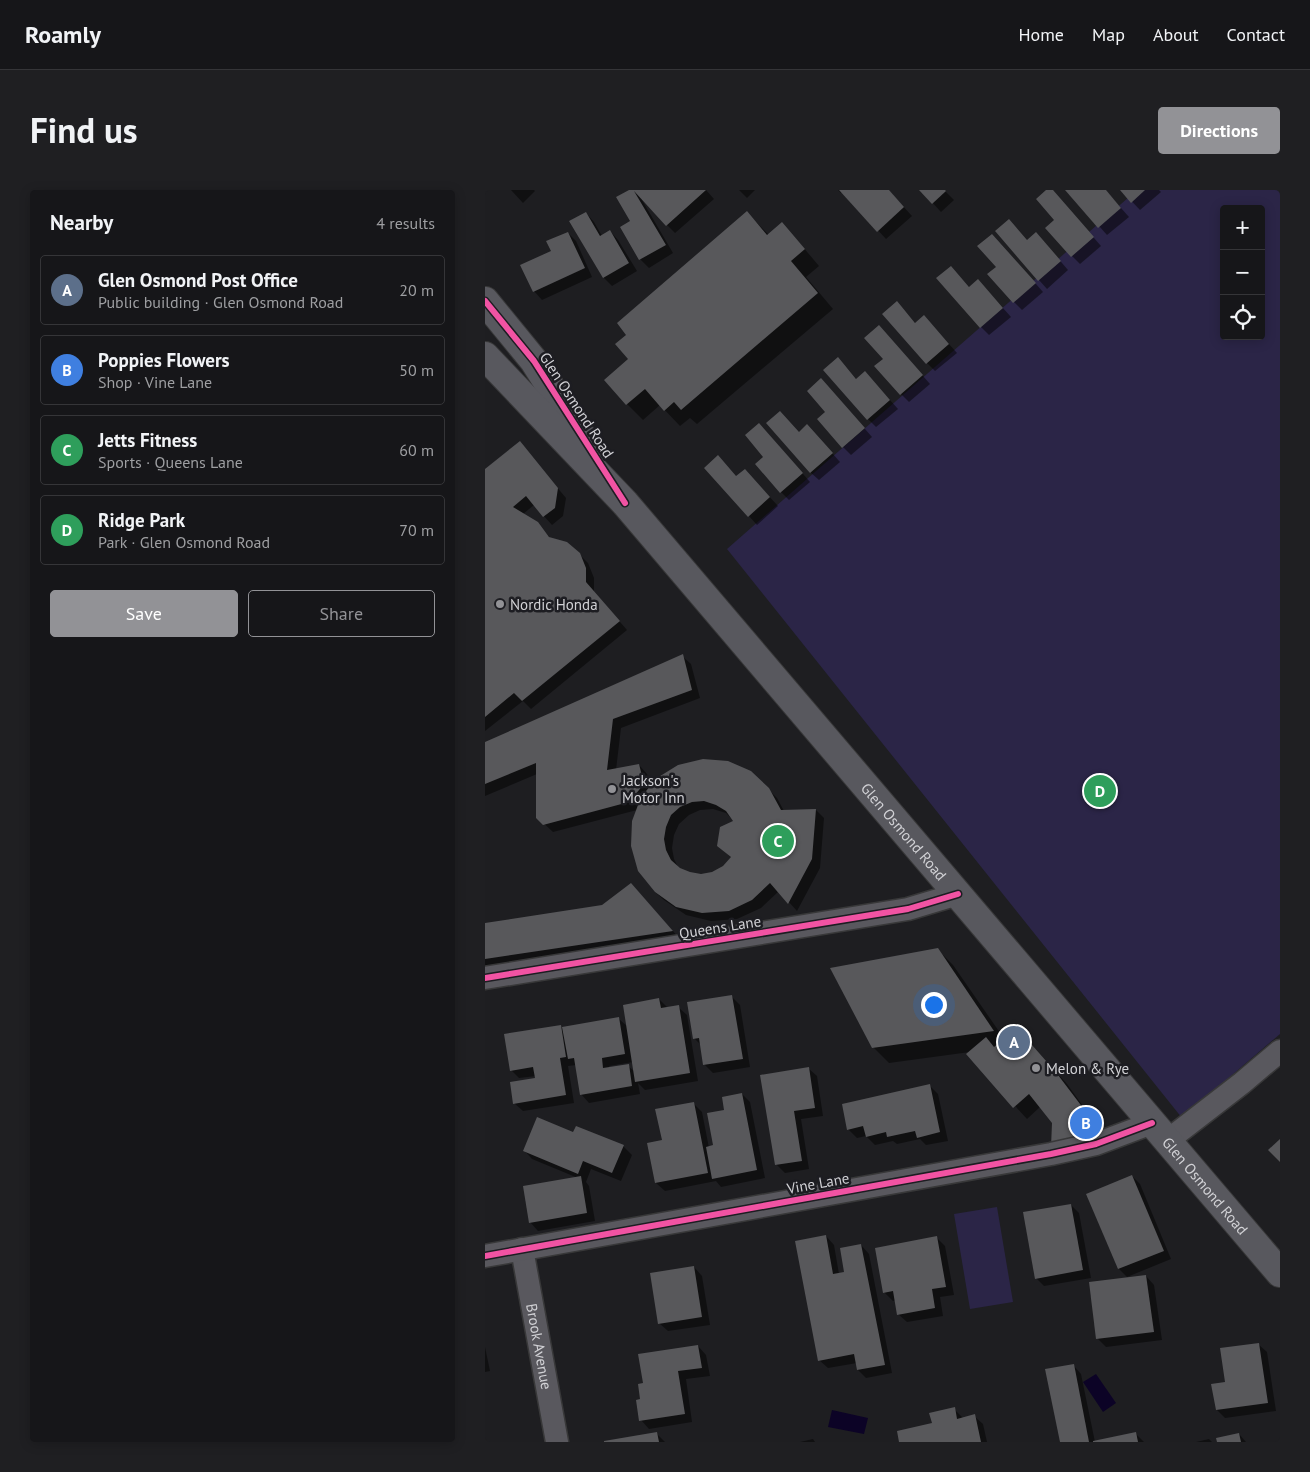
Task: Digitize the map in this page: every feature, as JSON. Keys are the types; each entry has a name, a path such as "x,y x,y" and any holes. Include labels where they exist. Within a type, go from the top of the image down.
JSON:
{"highway":[{"name":"Glen Osmond Road","path":"485,301 534,361 625,503"},
{"name":"Glen Osmond Road","path":"485,356 625,503 1280,1273"}],"street":[{"name":"Queens Lane","path":"485,978 908,909 957,894"},
{"name":"Vine Lane","path":"485,1256 1051,1154 1160,1132 1242,1083 1280,1051"},
{"name":"Brook Avenue","path":"522,1249 557,1442"}],"shaded area":[{"path":"1137,190 1280,190 1280,1034 1182,1118 727,549"},
{"path":"997,1207 1013,1302 970,1309 954,1214"},
{"path":"1096,1374 1116,1403 1103,1412 1083,1382"},
{"path":"832,1410 868,1418 864,1434 828,1427"}],"building":[{"path":"629,190 706,190 666,226 634,191 666,245 639,260 620,227 630,221 616,197"},
{"path":"839,190 889,190 904,207 877,232"},
{"path":"919,190 945,190 946,191 932,204"},
{"path":"1046,190 1053,190 1094,237 1071,257 1045,228 1054,220 1036,199"},
{"path":"1065,190 1106,190 1121,208 1098,228"},
{"path":"1120,190 1145,190 1131,203"},
{"path":"747,211 767,235 782,222 805,249 791,261 818,293 681,410 674,402 664,411 645,389 626,405 604,380 628,359 615,344 626,335 617,323"},
{"path":"586,212 600,236 610,230 629,263 603,278 569,221"},
{"path":"1009,219 1027,240 1036,232 1061,261 1038,281 995,231"},
{"path":"568,232 585,268 533,292 520,265 551,251 546,241"},
{"path":"992,234 1036,283 1013,303 987,274 996,267 977,246"},
{"path":"951,266 969,287 978,279 1003,308 980,328 936,278"},
{"path":"897,301 915,323 924,315 949,344 926,364 882,314"},
{"path":"879,325 923,375 900,395 874,366 883,359 864,338"},
{"path":"838,357 856,379 865,371 890,400 867,420 823,370"},
{"path":"821,378 865,428 842,448 817,419 825,412 807,391"},
{"path":"780,411 799,432 807,424 833,453 810,473 766,423"},
{"path":"759,423 803,473 780,493 755,464 763,457 745,435"},
{"path":"520,441 558,488 555,508 543,517 526,496 513,507 538,522 549,537 567,542 580,553 586,568 586,582 620,621 522,701 514,693 485,717 485,469"},
{"path":"718,455 736,476 745,469 770,497 748,517 704,468"},
{"path":"683,654 692,690 613,719 607,770 639,764 644,784 629,802 543,825 536,818 536,763 485,784 485,742"},
{"path":"703,759 728,761 751,771 769,788 781,810 816,809 812,859 788,904 770,883 752,900 729,911 702,913 676,907 655,892 638,871 631,846 632,821 641,797 657,778 678,765","holes":["704,801 726,811 733,821 720,827 717,846 731,857 723,866 712,872 701,874 680,868 671,860 666,850 664,839 671,815 680,807 692,802"]},
{"path":"631,883 673,931 485,959 485,923 602,905"},
{"path":"938,948 994,1031 872,1048 830,968"},
{"path":"732,995 743,1059 703,1065 699,1038 693,1039 687,1002"},
{"path":"659,998 661,1008 679,1005 690,1073 635,1082 623,1005"},
{"path":"619,1017 625,1054 602,1058 603,1068 629,1064 632,1086 580,1095 574,1058 568,1059 562,1027"},
{"path":"561,1025 566,1057 560,1058 566,1095 513,1104 510,1082 535,1078 533,1067 510,1071 504,1034"},
{"path":"1017,1028 1055,1071 1099,1129 1051,1147 1052,1123 1029,1094 1013,1108 966,1054 986,1037 994,1047"},
{"path":"809,1067 815,1108 794,1111 802,1161 775,1165 760,1075"},
{"path":"930,1084 940,1132 917,1138 915,1131 887,1137 886,1132 866,1137 863,1126 847,1130 842,1104"},
{"path":"742,1093 757,1170 712,1179 706,1147 713,1145 707,1113 724,1110 722,1097"},
{"path":"694,1102 708,1173 655,1183 647,1143 662,1140 655,1109"},
{"path":"537,1117 573,1132 576,1126 624,1145 612,1173 583,1161 578,1174 523,1151"},
{"path":"1280,1139 1280,1162 1268,1150"},
{"path":"1132,1175 1164,1251 1118,1269 1086,1194"},
{"path":"581,1176 587,1213 529,1223 523,1186"},
{"path":"1071,1204 1083,1270 1035,1279 1023,1212"},
{"path":"826,1235 833,1274 844,1272 840,1248 861,1244 885,1365 857,1370 854,1354 818,1361 795,1241"},
{"path":"937,1236 946,1287 932,1289 935,1308 897,1315 893,1291 883,1293 875,1248"},
{"path":"694,1266 702,1317 658,1324 650,1273"},
{"path":"1146,1275 1154,1332 1096,1339 1089,1282"},
{"path":"1259,1343 1268,1403 1216,1410 1211,1384 1225,1382 1220,1348"},
{"path":"698,1345 702,1368 678,1371 685,1414 639,1421 636,1400 640,1399 638,1384 643,1383 638,1354"},
{"path":"1074,1364 1089,1442 1060,1442 1045,1369"},
{"path":"955,1407 957,1419 975,1414 981,1442 899,1442 897,1431 932,1423 929,1413"},
{"path":"657,1432 659,1442 604,1442 604,1441"},
{"path":"1136,1432 1138,1442 1093,1442 1093,1441"},
{"path":"1239,1433 1241,1442 1217,1442 1216,1438"}],"cycle path":[{"path":"485,301 534,361 625,503"},
{"path":"485,978 908,909 958,894"},
{"path":"485,1256 1051,1154 1096,1144 1152,1123"}],"place":[{"name":"Nordic Honda","path":"500,604"},
{"name":"Jackson's Motor Inn","path":"612,789"},
{"name":"Ridge Park","path":"1100,791"},
{"name":"Jetts Fitness","path":"778,841"},
{"name":"Glen Osmond Post Office","path":"1014,1042"},
{"name":"Melon & Rye","path":"1036,1068"},
{"name":"Poppies Flowers","path":"1086,1123"}]}
